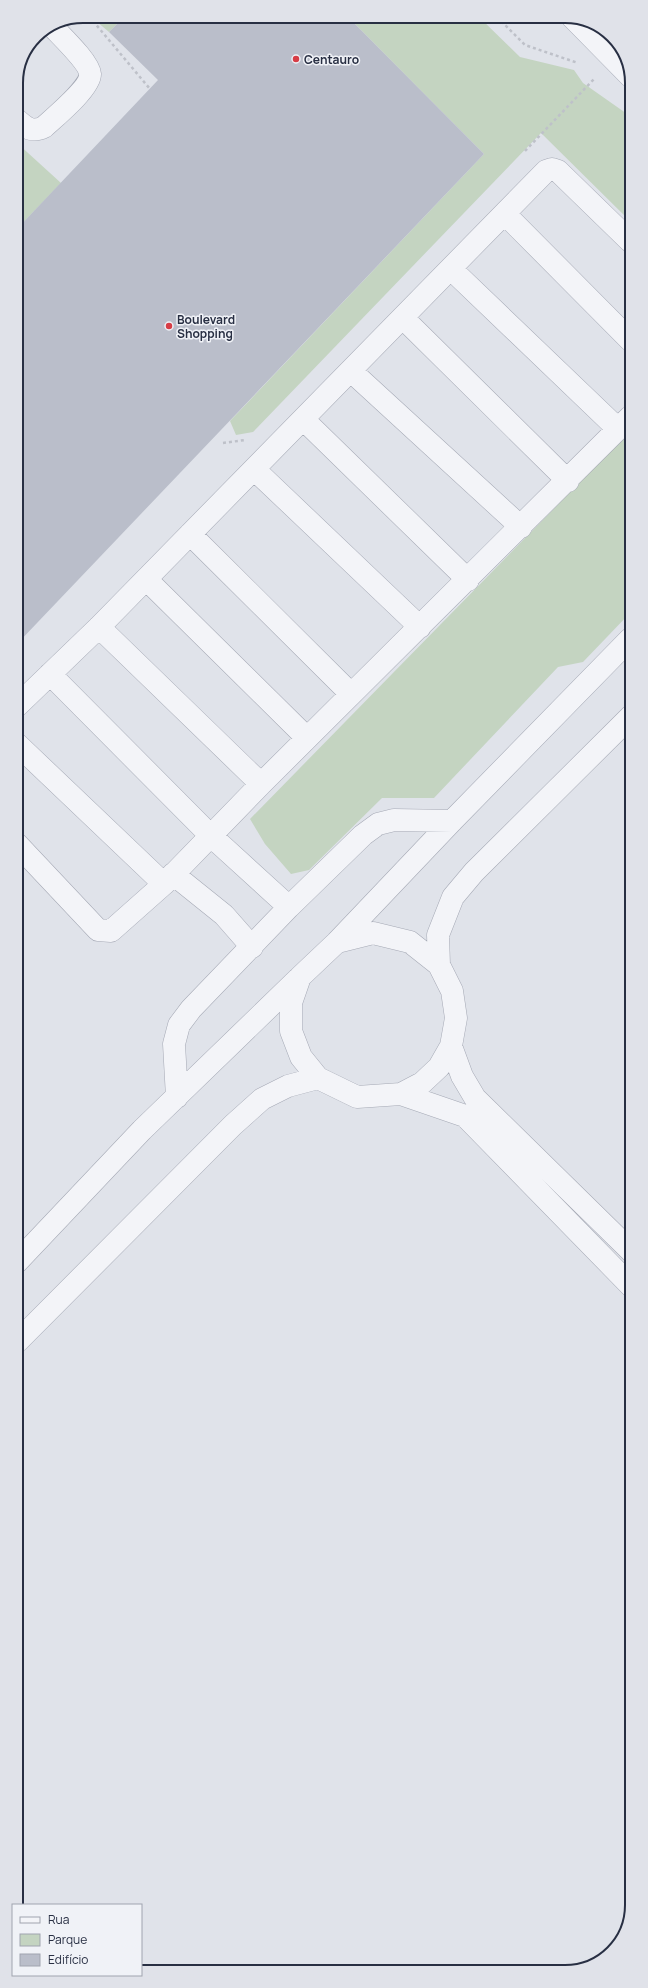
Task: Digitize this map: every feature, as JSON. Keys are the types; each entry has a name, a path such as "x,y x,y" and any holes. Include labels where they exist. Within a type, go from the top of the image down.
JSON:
{"street":[{"path":"580,25 623,69"},
{"path":"23,125 26,128 36,130 44,127 88,84 90,73 86,65 56,30"},
{"path":"23,700 99,627 546,171 552,169 558,171 625,235"},
{"path":"505,214 625,335"},
{"path":"23,850 98,930 111,931 169,879 210,835 568,481 624,423 451,269"},
{"path":"403,318 568,481"},
{"path":"351,371 521,527"},
{"path":"303,419 468,580"},
{"path":"254,469 420,627"},
{"path":"190,534 351,694"},
{"path":"146,579 308,738"},
{"path":"99,627 261,784"},
{"path":"23,1257 142,1130 337,942 452,821 625,644"},
{"path":"50,674 210,835 289,907"},
{"path":"401,1094 422,1083 439,1067 451,1046 456,1018 452,991 439,965 438,934 453,897 480,867 625,722"},
{"path":"23,749 169,879 224,915 252,947"},
{"path":"177,1097 174,1044 179,1025 191,1009 289,907 363,835 378,824 394,820 452,821"},
{"path":"337,942 373,933 410,942 439,965"},
{"path":"300,977 291,1003 291,1030 300,1057 318,1078 357,1097 401,1094 465,1116 625,1280"},
{"path":"451,1046 462,1076 475,1098 625,1245"},
{"path":"23,1335 233,1125 256,1104 262,1099 288,1086 318,1078"}],"path":[{"path":"95,23 150,89"},
{"path":"503,23 525,45 582,64"},
{"path":"592,72 597,77"}],"green space":[{"path":"98,23 118,23 109,32"},
{"path":"354,23 485,23 520,57 574,70 583,83 625,112 625,216 541,133 253,432 236,435 230,421 484,154"},
{"path":"23,148 61,183 23,223"},
{"path":"625,436 625,618 583,662 558,667 434,798 382,798 309,870 291,874 265,844 250,819"}],"building":[{"name":"Boulevard Shopping","path":"118,23 354,23 484,154 23,638 23,223 158,80 109,32"}],"place":[{"name":"Centauro","path":"296,59"},
{"name":"Boulevard Shopping","path":"169,326"}]}
